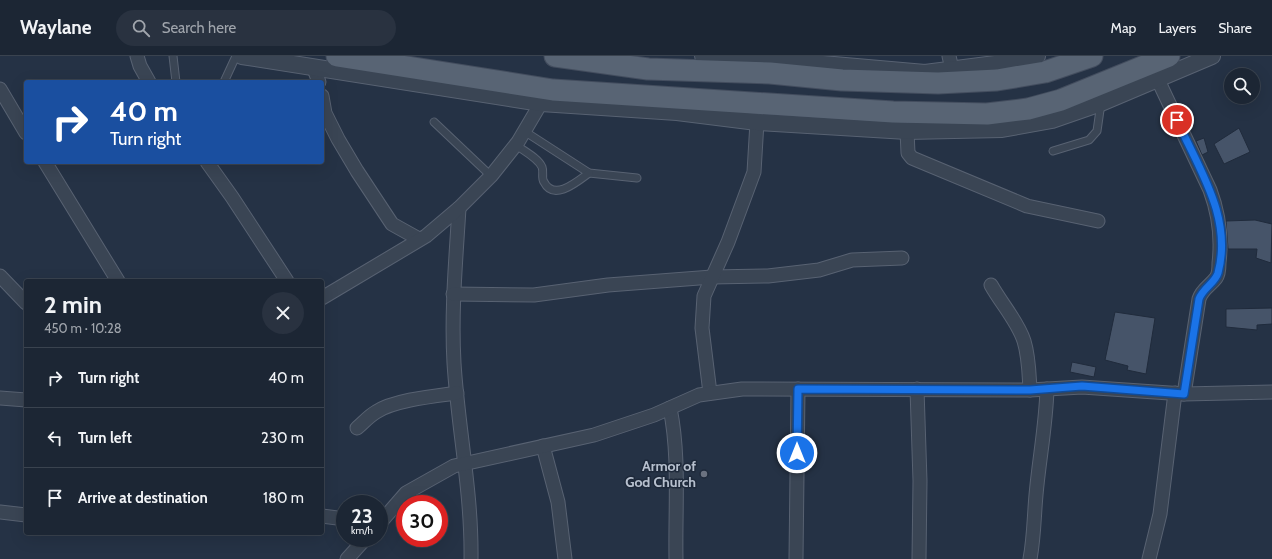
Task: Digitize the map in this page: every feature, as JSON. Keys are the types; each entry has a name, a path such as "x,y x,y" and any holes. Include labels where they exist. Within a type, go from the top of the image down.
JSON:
{"main road":[{"path":"337,56 386,72 553,90 893,112 988,114 1028,109 1088,90 1169,56"},
{"path":"555,56 648,69 770,73 842,80 964,83 997,80 1045,72 1092,56"},
{"path":"743,57 770,73"},
{"path":"893,112 898,99 896,82"}],"street":[{"path":"137,56 140,66 148,80"},
{"path":"242,56 317,75 386,72 541,103 677,112 757,122 907,131 1002,129 1052,120 1158,80 1212,56"},
{"path":"703,56 803,59 925,72 950,62 1026,60 1037,56"},
{"path":"1149,559 1160,514 1180,393 1199,299 1202,291 1216,278 1221,248 1220,225 1217,208 1158,80"},
{"path":"0,90 24,130"},
{"path":"324,297 419,240 459,208 491,176 516,145 541,103"},
{"path":"324,107 325,113 338,139 392,224 419,240"},
{"path":"710,394 702,328 704,296 728,242 754,172 757,122"},
{"path":"907,131 908,153 912,158 1027,206 1098,221"},
{"path":"46,164 117,279"},
{"path":"208,164 286,279"},
{"path":"459,208 453,294 454,362 472,527 471,559"},
{"path":"453,294 534,295 608,285 712,277 768,276 804,273 852,260 902,258"},
{"path":"0,276 24,301"},
{"path":"991,285 1024,341 1030,390"},
{"path":"388,514 406,493 430,478 465,462 594,435 654,415 699,395 742,389 1030,390 1082,386 1180,393 1272,392"},
{"path":"796,559 798,389"},
{"path":"917,389 920,481 919,559"},
{"path":"1030,559 1046,420 1047,389"},
{"path":"357,428 376,411 390,406 424,397 457,393"},
{"path":"0,398 24,400"},
{"path":"670,408 674,433 676,559"},
{"path":"543,446 558,502 565,559"},
{"path":"0,512 24,515"},
{"path":"324,516 336,518"},
{"path":"346,559 357,547"}],"lane":[{"path":"173,56 176,80"},
{"path":"225,80 236,56"},
{"path":"1053,151 1077,146 1089,140 1097,131 1100,103"},
{"path":"434,122 491,176"},
{"path":"524,131 589,173 637,178"},
{"path":"516,145 538,162 542,167 543,180 547,187 553,191 562,190 589,173"}],"building":[{"path":"1239,128 1250,152 1224,164 1214,144"},
{"path":"1204,138 1208,152 1202,155 1196,141"},
{"path":"1255,220 1272,224 1271,263 1256,258 1257,249 1228,249 1226,221"},
{"path":"1272,308 1272,324 1257,325 1257,330 1226,327 1226,309"},
{"path":"1115,312 1155,318 1146,374 1127,370 1128,366 1105,360"},
{"path":"1072,362 1096,367 1094,377 1070,372"}],"place":[{"name":"Armor of God Church","path":"704,474"}],"route":[{"path":"797,453 798,389 1030,390 1082,386 1184,394 1199,299 1202,291 1216,278 1221,248 1220,225 1217,208 1192,150 1177,120"}]}
